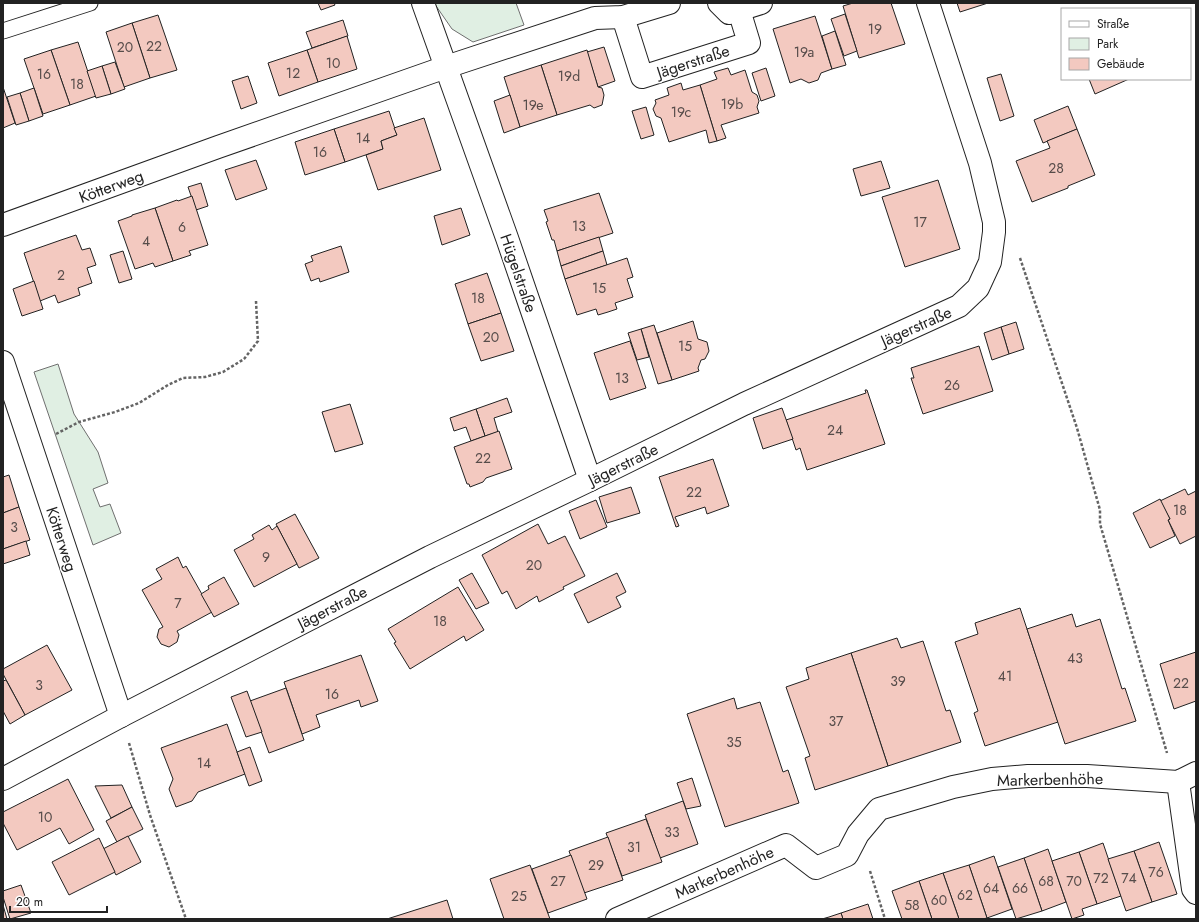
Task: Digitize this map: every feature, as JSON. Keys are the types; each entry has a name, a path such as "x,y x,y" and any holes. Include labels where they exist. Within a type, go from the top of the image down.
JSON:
{"street":[{"name":"Hügelstraße","path":"423,3 507,238 590,480"},
{"path":"446,66 595,18 623,17 669,3"},
{"name":"Jägerstraße","path":"623,17 642,77 749,43 729,7 762,3"},
{"name":"Jägerstraße","path":"3,780 121,716 430,557 744,404 958,306 978,288 990,262 994,222 980,163 928,3"},
{"name":"Kötterweg","path":"3,225 446,66"},
{"name":"Kötterweg","path":"3,362 121,716"},
{"name":"Markerbenhöhe","path":"617,919 786,845 816,868 847,855 858,834 879,809 953,787 992,779 1028,776 1187,778"},
{"path":"1187,778 1193,890 1196,893"}],"lane":[{"path":"3,31 90,3"}],"path":[{"path":"1031,291 1077,428 1100,510 1100,524 1167,753 1187,778"},
{"path":"31,447 49,440 79,422 115,412 139,402 183,378 205,376 223,372 244,359 258,341 256,301"},
{"path":"121,716 150,815 186,919"},
{"path":"858,834 885,919"}],"green space":[{"path":"434,3 516,3 524,25 473,42 452,29"},
{"path":"58,364 74,414 98,452 108,483 93,489 100,507 110,504 121,533 93,545 34,372"}],"building":[{"path":"318,3 334,3 335,5 321,10"},
{"path":"853,3 891,3 905,44 859,58 843,6"},
{"path":"957,3 988,3 960,12"},
{"path":"845,14 857,51 844,56 831,19"},
{"path":"158,15 177,70 150,78 132,23"},
{"path":"815,16 832,69 821,73 818,80 809,83 801,79 790,83 773,29"},
{"path":"343,20 348,36 312,48 306,32"},
{"path":"132,23 150,78 124,87 106,32"},
{"path":"835,31 846,65 832,69 822,36"},
{"path":"347,36 357,69 318,82 307,50"},
{"path":"78,42 96,96 70,105 51,50"},
{"path":"604,47 615,81 598,87 587,52"},
{"path":"51,50 70,105 43,114 24,59"},
{"path":"307,50 318,82 279,96 268,63"},
{"path":"587,50 598,87 602,88 604,95 602,105 594,108 590,105 557,115 541,65"},
{"path":"115,62 125,89 111,94 102,66"},
{"path":"541,65 557,115 520,127 504,77"},
{"path":"102,66 111,94 96,98 87,71"},
{"path":"728,68 731,75 745,70 752,92 757,95 759,101 757,107 759,113 721,125 726,138 717,141 700,85 717,79 714,72"},
{"path":"766,68 775,96 761,101 752,73"},
{"path":"1001,74 1014,116 1000,121 987,78"},
{"path":"248,76 257,103 241,109 232,81"},
{"path":"1089,80 1127,80 1095,94"},
{"path":"681,83 683,90 700,85 717,141 709,143 706,130 669,142 661,118 656,116 653,109 656,103 655,100 669,95 667,88"},
{"path":"3,87 15,123 3,128"},
{"path":"34,88 43,116 29,121 20,93"},
{"path":"20,93 29,121 16,125 7,97"},
{"path":"510,95 520,127 504,133 494,101"},
{"path":"1068,106 1077,129 1043,143 1034,120"},
{"path":"646,107 654,135 641,139 632,111"},
{"path":"389,111 397,135 381,141 383,149 345,162 334,129"},
{"path":"424,118 441,170 378,190 366,155 383,149 381,141 397,135 394,128"},
{"path":"334,129 345,162 305,175 295,142"},
{"path":"1077,129 1095,175 1068,186 1068,188 1032,202 1016,161 1050,148 1047,141"},
{"path":"256,160 267,189 236,200 225,170"},
{"path":"881,161 890,188 861,196 853,169"},
{"path":"938,180 960,249 905,267 882,197"},
{"path":"201,183 208,206 196,210 188,187"},
{"path":"599,193 613,233 557,251 546,222 548,221 544,210"},
{"path":"192,196 208,245 189,251 191,255 173,261 155,208"},
{"path":"155,208 173,261 155,267 153,263 135,269 118,221"},
{"path":"461,208 470,235 442,245 434,216"},
{"path":"76,235 82,250 90,248 96,265 87,268 92,283 78,288 80,295 58,303 55,295 40,301 24,253"},
{"path":"599,237 603,251 561,266 557,251"},
{"path":"341,246 349,272 320,282 319,278 311,281 305,264 313,261 311,256"},
{"path":"123,251 132,279 119,283 110,255"},
{"path":"603,251 607,265 565,279 561,266"},
{"path":"627,258 633,277 627,279 633,297 615,303 617,309 608,312 598,315 596,309 577,315 565,279"},
{"path":"487,273 501,313 468,324 455,284"},
{"path":"34,281 43,309 22,316 13,289"},
{"path":"501,313 514,351 481,361 468,324"},
{"path":"693,321 698,339 707,342 709,351 705,359 701,360 698,368 699,371 672,380 657,333"},
{"path":"1016,322 1024,349 1009,354 1001,327"},
{"path":"654,325 672,380 658,384 641,329"},
{"path":"1001,327 1009,354 992,360 984,333"},
{"path":"641,329 649,357 637,360 628,333"},
{"path":"630,341 646,388 610,400 594,353"},
{"path":"979,346 993,391 923,414 911,378 914,378 911,368"},
{"path":"865,390 867,390 885,444 807,470 800,448 796,450 786,420 866,393"},
{"path":"507,398 512,412 494,418 498,432 485,436 476,409"},
{"path":"350,404 363,444 335,452 322,412"},
{"path":"782,408 793,439 763,449 753,418"},
{"path":"476,409 485,436 471,441 466,427 454,431 450,418"},
{"path":"499,431 512,469 486,478 483,482 470,487 469,484 467,484 454,447"},
{"path":"713,459 729,506 707,514 705,507 675,517 679,526 676,527 659,477"},
{"path":"9,475 19,507 3,513 3,477"},
{"path":"631,487 640,513 607,523 599,497"},
{"path":"1185,489 1188,495 1196,491 1196,536 1180,544 1168,520 1170,519 1160,501"},
{"path":"1160,499 1170,519 1168,520 1175,536 1150,548 1133,513"},
{"path":"596,500 607,527 580,539 569,511"},
{"path":"19,507 30,540 3,549 3,513"},
{"path":"295,514 319,558 299,568 276,524"},
{"path":"538,524 548,544 565,536 585,576 563,587 564,589 539,602 537,596 516,609 507,591 502,594 482,555"},
{"path":"269,525 272,530 277,526 297,564 254,587 234,550 254,539 252,535"},
{"path":"26,541 30,555 3,564 3,549"},
{"path":"178,557 183,568 186,566 212,612 177,631 179,635 177,642 169,647 161,644 157,637 159,629 163,627 142,590 162,579 156,569"},
{"path":"472,573 489,603 476,609 459,580"},
{"path":"617,573 626,592 616,597 621,607 588,623 574,594"},
{"path":"224,577 239,604 214,617 201,594 209,589 208,586"},
{"path":"458,587 484,630 466,641 464,636 410,669 394,643 396,642 388,629"},
{"path":"1020,608 1058,722 985,746 974,713 978,711 955,642 978,634 975,623"},
{"path":"1072,614 1076,627 1100,619 1122,689 1125,688 1136,721 1065,744 1027,629"},
{"path":"897,638 901,648 923,641 946,711 950,710 961,742 888,766 851,653"},
{"path":"47,645 72,690 25,715 3,674 3,669"},
{"path":"1196,652 1196,701 1174,709 1160,664"},
{"path":"851,653 888,766 815,790 805,758 810,756 786,687 809,679 806,668"},
{"path":"361,655 378,701 361,707 359,700 316,715 320,727 302,734 284,682"},
{"path":"6,680 25,715 10,724 3,711 3,681"},
{"path":"286,688 304,740 269,753 250,701"},
{"path":"247,691 262,732 246,737 231,697"},
{"path":"734,698 737,709 760,702 783,772 788,770 799,803 725,827 687,714"},
{"path":"227,724 245,774 198,792 192,801 176,807 169,789 173,779 161,748"},
{"path":"250,747 262,781 249,786 237,752"},
{"path":"692,778 701,806 686,809 677,783"},
{"path":"68,779 94,830 69,844 60,828 17,850 3,823 3,812"},
{"path":"122,785 132,807 111,818 95,786"},
{"path":"683,801 698,844 660,858 645,815"},
{"path":"132,807 143,829 117,842 106,821"},
{"path":"646,819 662,862 622,876 606,833"},
{"path":"128,836 141,862 116,875 103,849"},
{"path":"608,837 623,880 584,893 569,851"},
{"path":"99,838 115,872 69,895 52,862"},
{"path":"1159,842 1177,894 1152,902 1134,851"},
{"path":"1103,843 1121,896 1097,904 1079,852"},
{"path":"1048,849 1066,902 1042,911 1024,858"},
{"path":"1134,851 1152,902 1126,911 1108,859"},
{"path":"1079,852 1097,904 1082,909 1084,915 1072,919 1052,861"},
{"path":"571,855 587,899 548,913 532,869"},
{"path":"994,856 1012,909 987,918 969,865"},
{"path":"1024,858 1042,911 1016,919 998,867"},
{"path":"530,865 550,919 504,919 490,879"},
{"path":"969,865 987,918 959,919 943,873"},
{"path":"943,873 959,919 932,919 919,881"},
{"path":"919,881 932,919 902,919 892,891"},
{"path":"21,885 31,913 10,919 3,897 3,891"},
{"path":"447,900 453,919 387,919"},
{"path":"868,904 873,919 843,919 841,913"},
{"path":"3,905 7,919 3,919"},
{"path":"841,913 843,919 822,919 829,917"}]}
